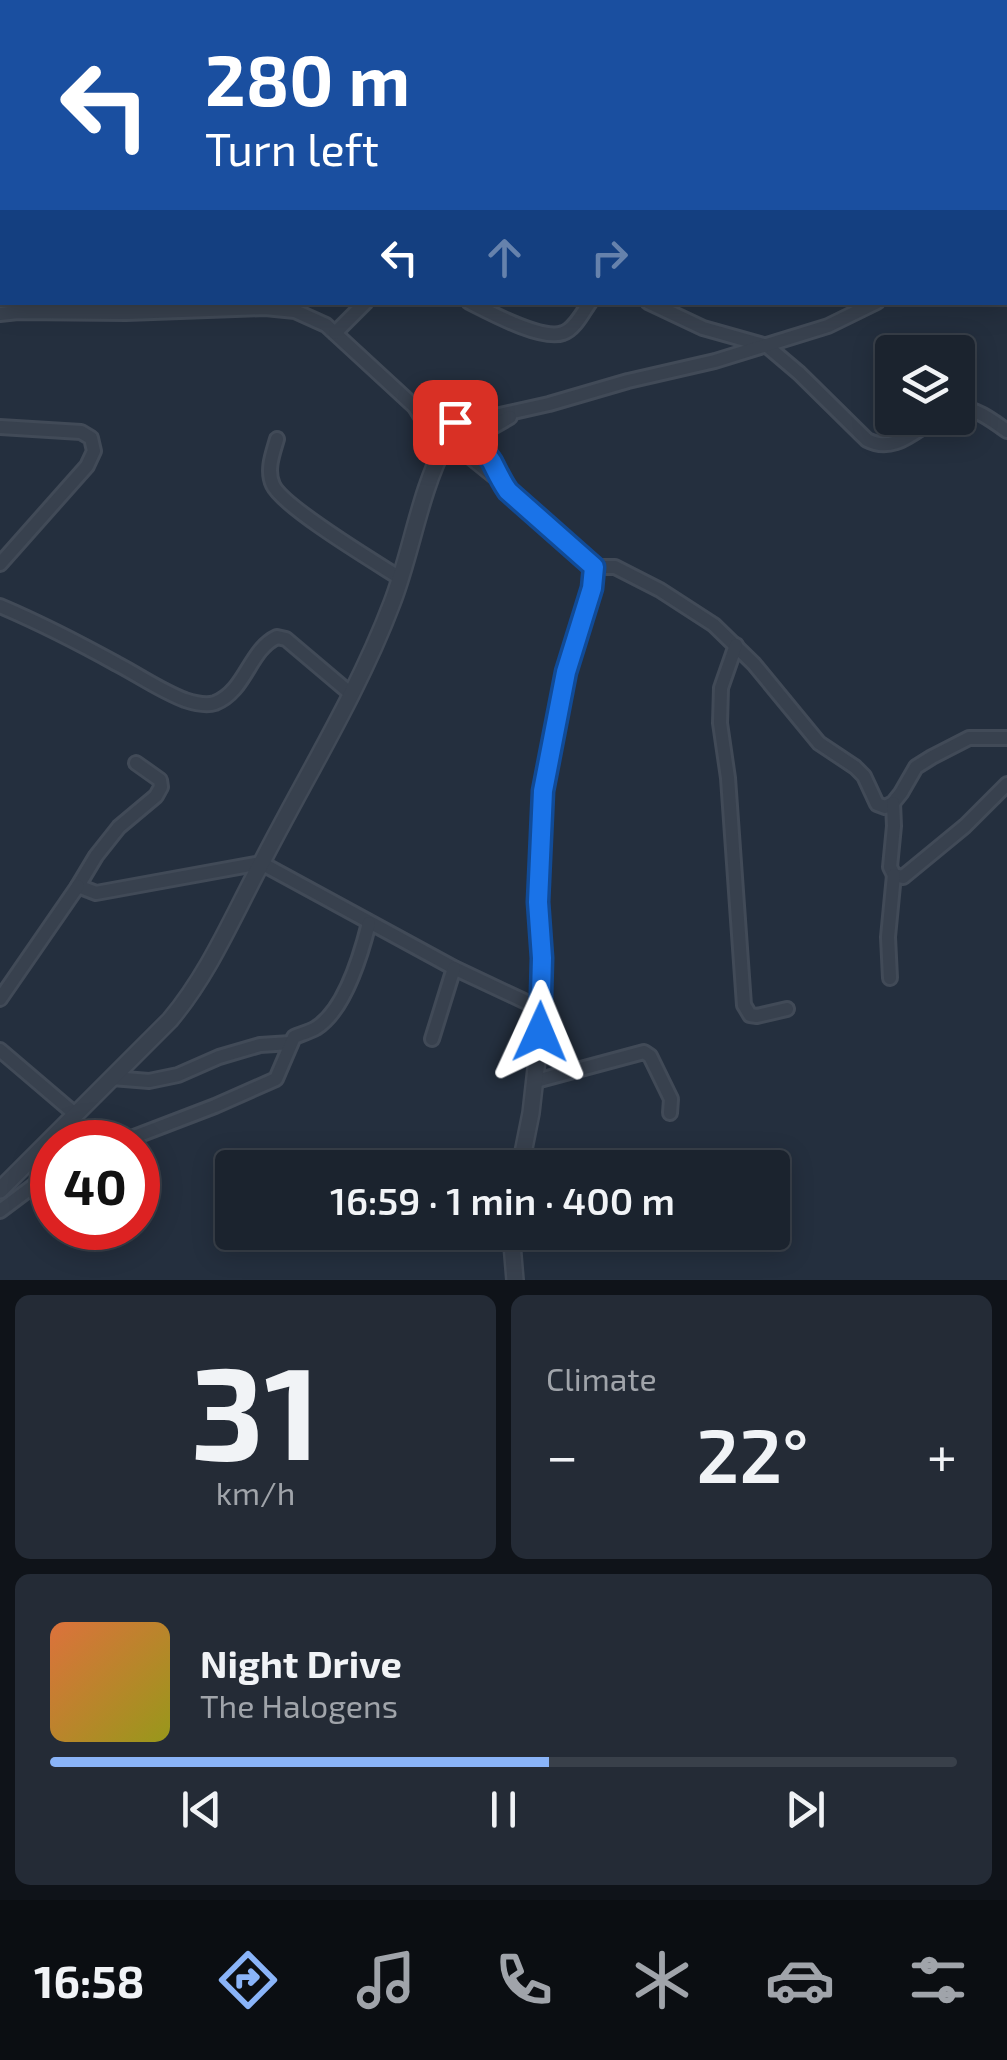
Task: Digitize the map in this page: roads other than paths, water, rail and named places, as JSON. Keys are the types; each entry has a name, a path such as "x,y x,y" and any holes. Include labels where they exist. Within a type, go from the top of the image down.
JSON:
{"street":[{"path":"335,333 363,305"},
{"path":"475,305 549,335 564,333 588,305"},
{"path":"654,305 703,328 767,346 878,446 890,446 911,435"},
{"path":"2,1185 154,1037 187,1000 217,951 381,632 420,510 458,435 499,424 515,412 767,346 828,326 871,305"},
{"path":"0,314 126,308 280,308 307,315 335,333 415,407 424,420 458,435 520,504 594,567 615,566 714,625 736,644 806,730 856,767 877,804 885,807 893,803 916,767 968,738 1007,738"},
{"path":"975,413 1007,431"},
{"path":"0,427 80,432 91,438 94,452 88,466 0,564"},
{"path":"278,439 270,472 280,495 400,578"},
{"path":"523,1150 536,1081 542,958 538,902 543,791 566,672 592,588 594,567"},
{"path":"0,606 190,702 211,705 223,699 277,636 286,639 351,694"},
{"path":"736,644 722,688 720,723 728,778 744,1005 750,1015 756,1016 787,1009"},
{"path":"0,999 119,827 156,796 160,780 136,763"},
{"path":"894,875 903,876 919,865 1007,784"},
{"path":"890,978 893,803"},
{"path":"78,886 96,892 260,863 369,924 540,1008"},
{"path":"160,1126 276,1079 294,1037 316,1028 342,998 362,952 369,924"},
{"path":"432,1040 454,968"},
{"path":"112,1078 149,1081 178,1075 260,1045 290,1043"},
{"path":"0,1050 75,1114"},
{"path":"536,1081 644,1052 650,1056 672,1099 670,1113"},
{"path":"0,1211 30,1188"},
{"path":"512,1250 515,1280"}]}
